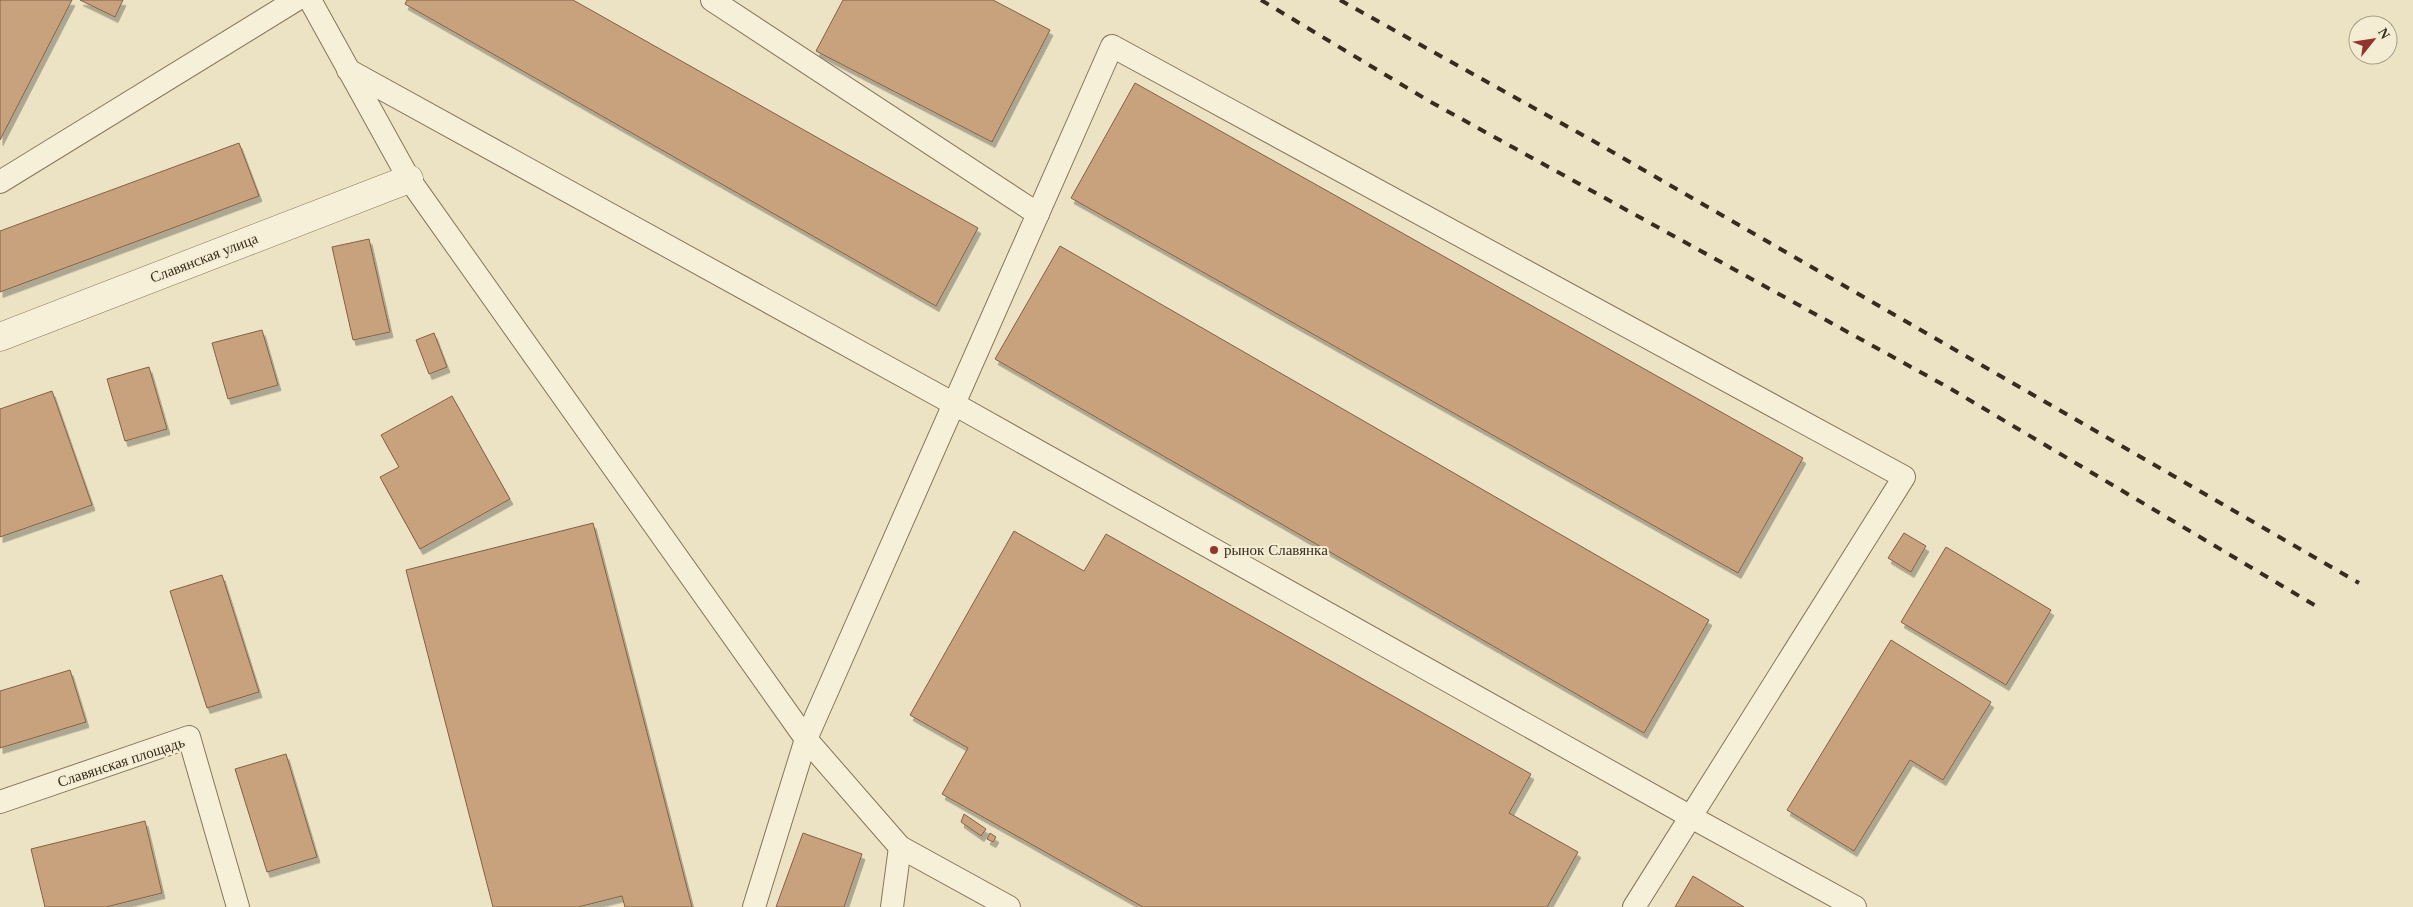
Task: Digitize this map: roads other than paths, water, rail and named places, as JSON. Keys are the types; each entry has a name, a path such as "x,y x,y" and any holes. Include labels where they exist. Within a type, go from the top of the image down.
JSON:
{"street":[{"name":"Славянская улица","path":"0,337 409,179"}],"lane":[{"path":"0,182 296,0"},
{"path":"310,0 409,179 806,739 900,847 1009,907"},
{"path":"712,0 1038,214"},
{"path":"754,907 806,739 1112,46 1904,477 1634,907"},
{"path":"348,70 954,404 1855,907"},
{"name":"Славянская площадь","path":"0,802 189,737 238,907"},
{"path":"892,907 900,847"}],"railway":[{"path":"1261,0 1429,101 1951,389 2321,609"},
{"path":"1340,0 1595,142 2359,583"}],"place":[{"name":"рынок Славянка","path":"1214,550"}]}
